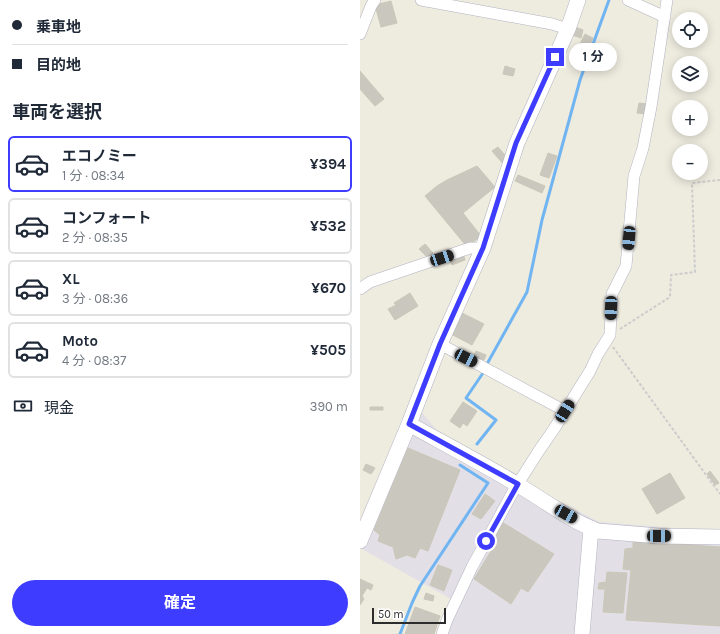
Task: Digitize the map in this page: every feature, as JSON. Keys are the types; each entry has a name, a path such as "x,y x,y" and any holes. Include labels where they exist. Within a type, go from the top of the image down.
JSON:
{"street":[{"path":"360,34 371,6 375,0"},
{"path":"421,0 552,24 568,29"},
{"path":"360,541 409,424 440,344 483,248 516,143 568,29 578,0"},
{"path":"628,0 665,17"},
{"path":"442,634 472,567 518,484 565,411 609,338 612,294 626,266 634,176 643,148 652,107 667,0"},
{"path":"360,289 370,282 470,248 483,248"},
{"path":"440,344 565,411"},
{"path":"409,424 518,484 566,514 598,531 659,536 720,537"},
{"path":"582,634 591,528"}],"path":[{"path":"720,180 692,183 695,272 671,275 670,297 609,338 720,494"}],"shaded area":[{"path":"419,409 439,433 499,465 526,484 599,522 720,532 720,634 438,634 451,599 362,549"}],"building":[{"path":"391,1 397,23 381,27 375,5"},
{"path":"575,27 583,30 581,38 572,35"},
{"path":"585,34 593,38 589,48 580,44"},
{"path":"576,56 583,59 579,68 572,66"},
{"path":"505,66 515,69 513,76 503,74"},
{"path":"360,71 384,99 375,106 360,89"},
{"path":"639,103 647,104 646,114 637,113"},
{"path":"498,147 510,161 504,165 492,151"},
{"path":"548,153 557,156 549,178 540,175"},
{"path":"477,166 495,187 463,213 481,236 467,247 425,196 447,180"},
{"path":"518,175 545,186 542,193 515,181"},
{"path":"425,244 433,253 428,258 419,249"},
{"path":"463,253 465,260 452,265 449,258"},
{"path":"410,293 418,306 395,320 388,309 396,305 394,303"},
{"path":"462,313 484,324 472,345 451,334"},
{"path":"476,351 486,355 484,360 474,356"},
{"path":"463,402 477,411 467,426 463,423 460,428 450,421"},
{"path":"370,407 383,407 383,410 370,410"},
{"path":"408,448 460,470 428,551 420,548 415,558 407,555 396,559 393,547 378,541 380,535 374,530"},
{"path":"366,464 375,468 371,474 363,470"},
{"path":"710,471 719,483 715,485 707,474"},
{"path":"670,473 685,498 657,514 642,489"},
{"path":"485,494 495,501 481,519 472,514"},
{"path":"502,522 554,554 528,592 521,588 511,604 474,579 491,551 487,547"},
{"path":"633,541 720,547 720,626 626,620 631,570 623,569 625,549 633,548"},
{"path":"438,565 452,570 444,591 430,585"},
{"path":"607,572 627,573 623,613 603,612 605,589 598,589 599,583 606,582"},
{"path":"360,579 373,585 371,590 367,588 362,596 364,599 360,605"},
{"path":"426,593 434,596 433,601 424,599"},
{"path":"415,607 440,616 434,634 405,634"}],"waterway":[{"path":"487,364 527,292 542,220 580,80 609,0"},
{"path":"477,444 496,420 466,398 483,373"},
{"path":"400,634 420,586 488,483 460,465"}],"route":[{"path":"486,541 518,484 409,424 440,344 483,248 516,143 555,57"}]}
